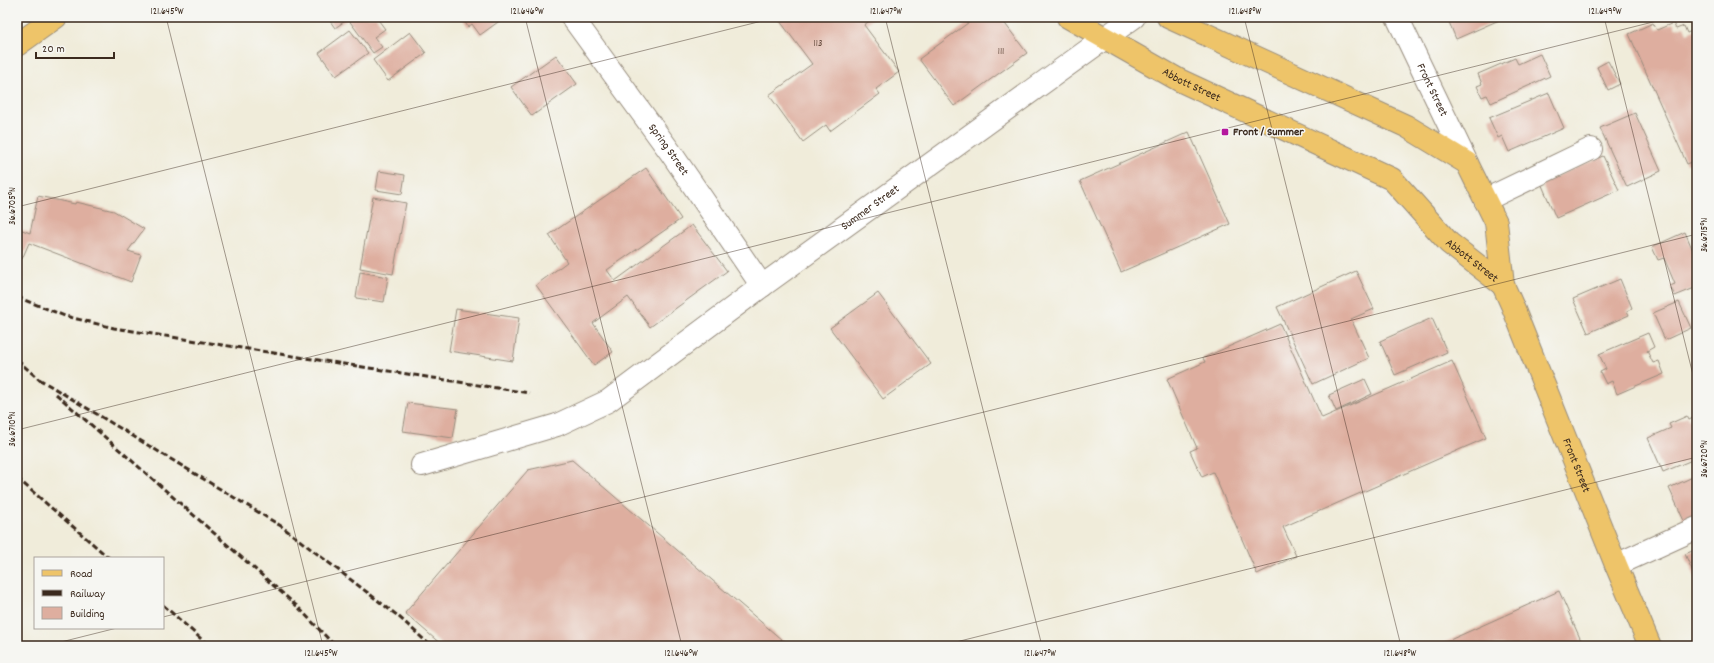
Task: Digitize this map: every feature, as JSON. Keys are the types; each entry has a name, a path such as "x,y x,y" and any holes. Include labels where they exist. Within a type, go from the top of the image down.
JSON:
{"main road":[{"path":"17,45 56,17"},
{"name":"Abbott Street","path":"1068,17 1180,80 1392,179 1449,242 1503,285"},
{"path":"1168,17 1406,126 1467,163"},
{"name":"Abbott Street","path":"1467,163 1496,222 1503,285"},
{"name":"Front Street","path":"1503,285 1616,566 1650,646"}],"street":[{"name":"Spring Street","path":"572,17 671,153 762,286"},
{"name":"Summer Street","path":"422,465 558,425 608,401 762,286 1134,17"},
{"name":"Front Street","path":"1397,17 1467,163"},
{"path":"1485,200 1592,149"},
{"path":"1616,566 1697,528"}],"building":[{"path":"327,17 376,17 385,29 374,37 382,47 373,53 348,19 335,28"},
{"path":"466,17 505,17 480,35 472,24 468,27 463,19"},
{"path":"777,17 875,17 864,25 899,72 876,89 880,94 830,131 826,125 803,142 769,95 812,64"},
{"path":"976,17 1000,17 1027,53 954,106 919,59"},
{"path":"1447,17 1506,17 1456,39"},
{"path":"1653,23 1657,30 1673,23 1676,29 1684,26 1687,33 1697,29 1697,160 1687,164 1629,34"},
{"path":"350,30 368,53 336,76 319,53"},
{"path":"410,32 426,53 388,81 373,60"},
{"path":"1540,54 1550,76 1491,103 1487,95 1482,97 1477,86 1482,84 1478,74 1515,58 1518,64"},
{"path":"556,55 577,84 532,116 511,87"},
{"path":"1608,61 1620,84 1608,90 1597,67"},
{"path":"1549,93 1564,128 1509,152 1502,136 1498,138 1489,118"},
{"path":"1635,113 1661,171 1627,187 1600,128"},
{"path":"1189,132 1230,224 1121,272 1080,181"},
{"path":"1603,156 1619,190 1556,218 1541,183"},
{"path":"646,168 681,219 607,270 615,281 692,225 727,271 650,327 628,297 593,323 613,352 594,365 536,285 567,262 549,235"},
{"path":"379,171 405,175 402,194 376,190"},
{"path":"38,196 75,204 76,202 114,211 144,229 128,251 141,255 131,282 29,243 22,259 17,257 17,228 30,233"},
{"path":"373,197 406,203 393,274 360,268"},
{"path":"1685,232 1697,260 1697,287 1675,296 1670,286 1675,284 1664,258 1658,260 1652,247"},
{"path":"1356,271 1374,309 1351,319 1369,358 1313,384 1277,307"},
{"path":"360,272 388,277 384,302 356,298"},
{"path":"1620,279 1632,308 1627,311 1629,315 1588,333 1573,299"},
{"path":"878,293 931,364 883,399 830,328"},
{"path":"1679,302 1691,328 1665,340 1653,313"},
{"path":"456,309 519,318 513,361 449,351"},
{"path":"1432,318 1447,352 1395,375 1380,341"},
{"path":"1280,324 1322,418 1452,361 1486,438 1283,527 1296,556 1257,574 1213,472 1202,477 1190,451 1197,448 1167,379 1205,362 1203,358"},
{"path":"1648,333 1654,347 1647,351 1653,363 1659,361 1664,374 1617,394 1612,381 1606,384 1600,372 1606,369 1599,354"},
{"path":"1365,379 1372,394 1336,411 1329,395"},
{"path":"408,403 458,409 453,438 403,431"},
{"path":"1687,416 1689,420 1697,416 1697,458 1663,472 1648,438 1671,428 1669,424"},
{"path":"572,460 789,646 443,646 405,613 528,470"},
{"path":"1697,475 1697,518 1685,523 1669,488"},
{"path":"1697,549 1697,581 1685,554"},
{"path":"1559,591 1583,645 1443,646 1441,644"}],"railway":[{"path":"17,297 65,316 114,328 529,393"},
{"path":"17,360 42,382"},
{"path":"39,379 281,526 398,616 431,646"},
{"path":"56,394 298,607 335,646"},
{"path":"17,478 108,557"},
{"path":"164,606 209,646"}],"place":[{"name":"Front / Summer","path":"1225,132"}]}
